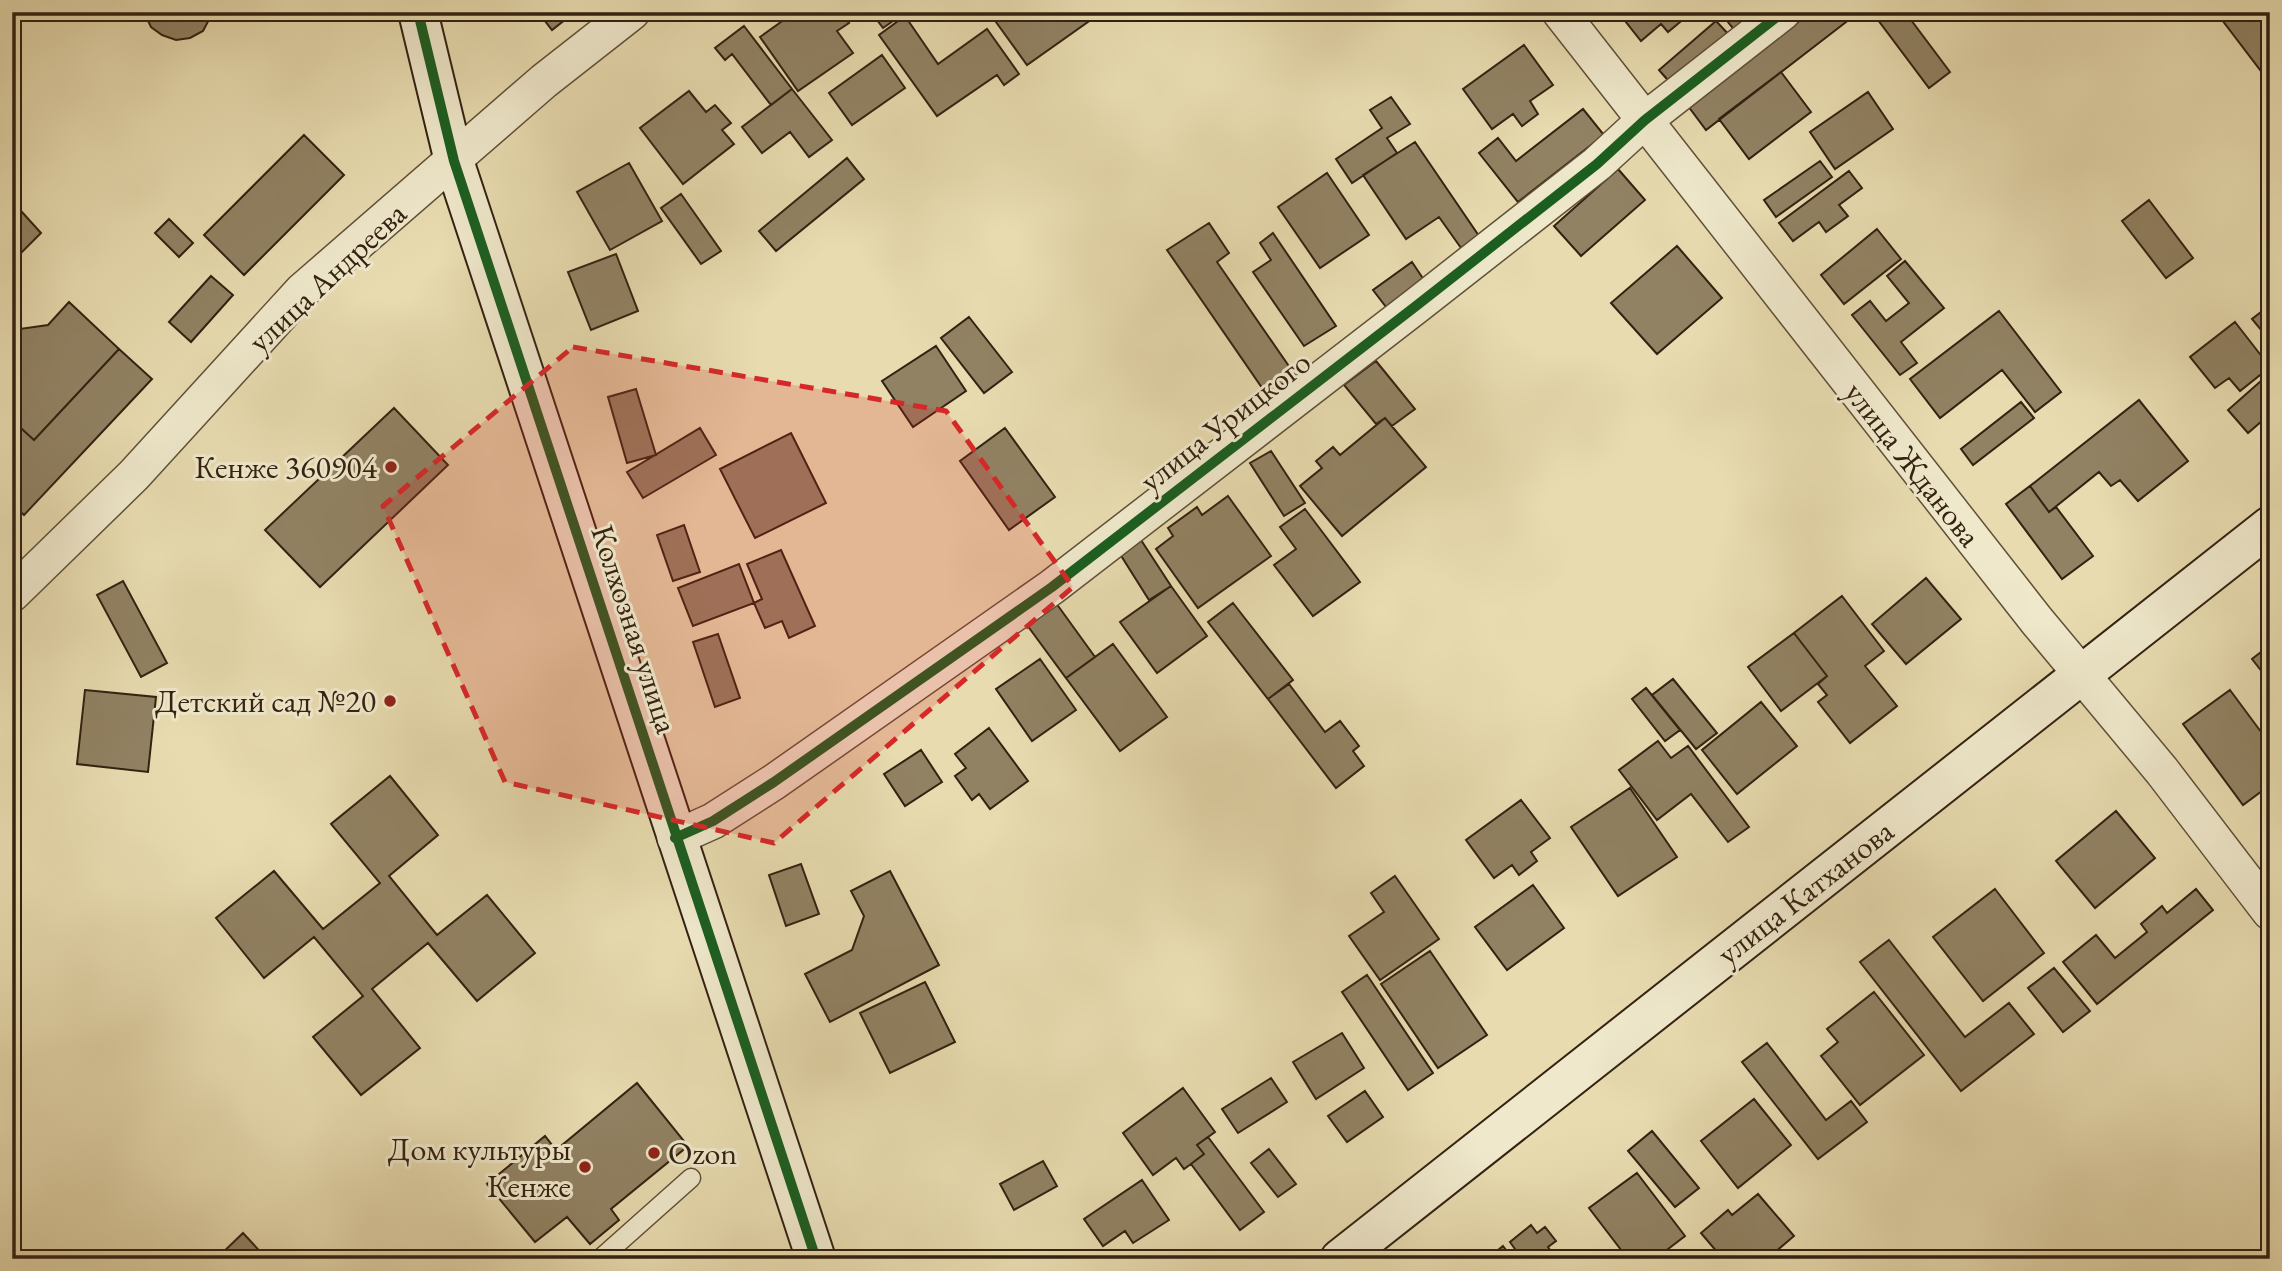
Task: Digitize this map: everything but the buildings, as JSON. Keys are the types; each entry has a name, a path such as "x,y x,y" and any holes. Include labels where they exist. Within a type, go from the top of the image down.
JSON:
{"street":[{"name":"Колхозная улица","path":"418,12 454,161 816,1259"},
{"name":"улица Андреева","path":"12,594 134,475 302,291 544,80 632,12"},
{"name":"улица Жданова","path":"1560,12 1731,233 2081,674 2162,771 2270,912"},
{"name":"улица Урицкого","path":"675,838 713,821 774,782 1052,587 1586,172 1645,120 1783,12"},
{"name":"улица Катханова","path":"1340,1259 2270,526"}],"lane":[{"path":"600,1259 691,1178"}],"highlighted area":[{"path":"573,347 946,411 1073,587 774,843 505,782 383,506"}],"cycle path":[{"path":"418,12 454,161 816,1259"},
{"path":"675,838 713,821 774,782 1052,587 1597,164 1645,120 1783,12"}],"place":[{"name":"Кенже 360904","path":"391,467"},
{"name":"Детский сад №20","path":"390,701"},
{"name":"Ozon","path":"654,1153"},
{"name":"Дом культуры Кенже","path":"585,1167"}]}
